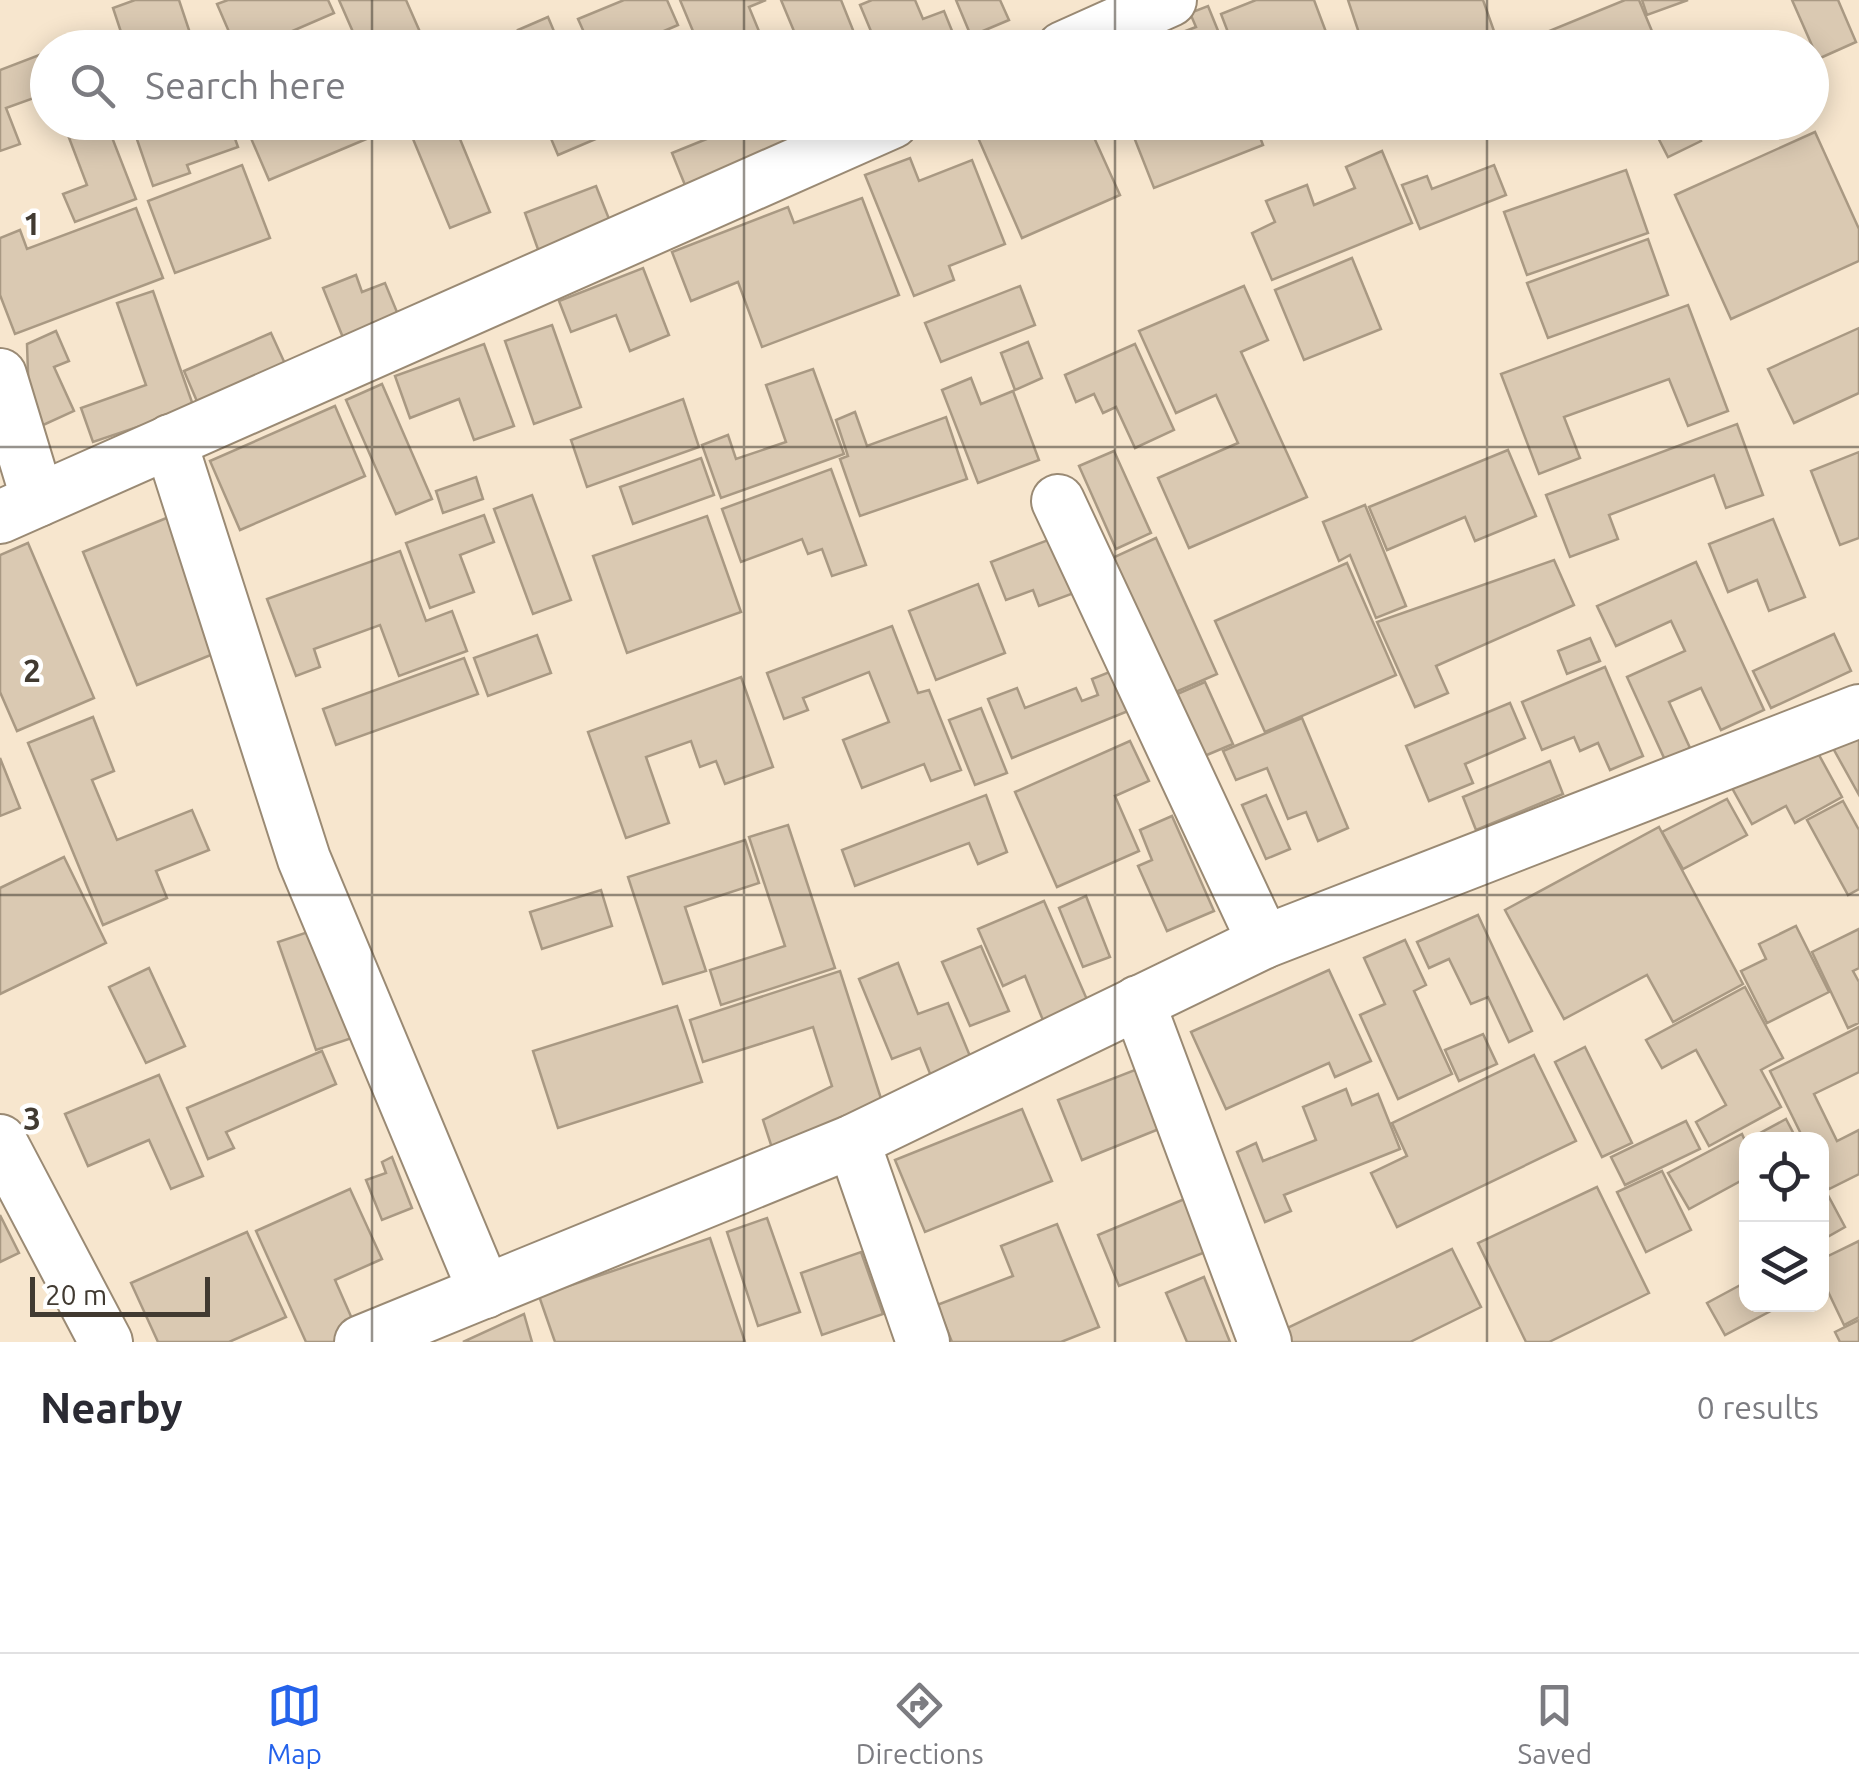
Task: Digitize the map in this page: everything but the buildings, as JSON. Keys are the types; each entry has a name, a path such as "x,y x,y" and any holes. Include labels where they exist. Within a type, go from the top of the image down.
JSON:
{"street":[{"path":"1103,30 1170,0"},
{"path":"0,376 19,508 851,140"},
{"path":"170,441 304,859 485,1292"},
{"path":"1058,501 1264,942"},
{"path":"361,1342 853,1142 1264,942 1859,711"},
{"path":"1138,1002 1266,1342"},
{"path":"0,1141 106,1342"},
{"path":"853,1142 923,1342"}]}
